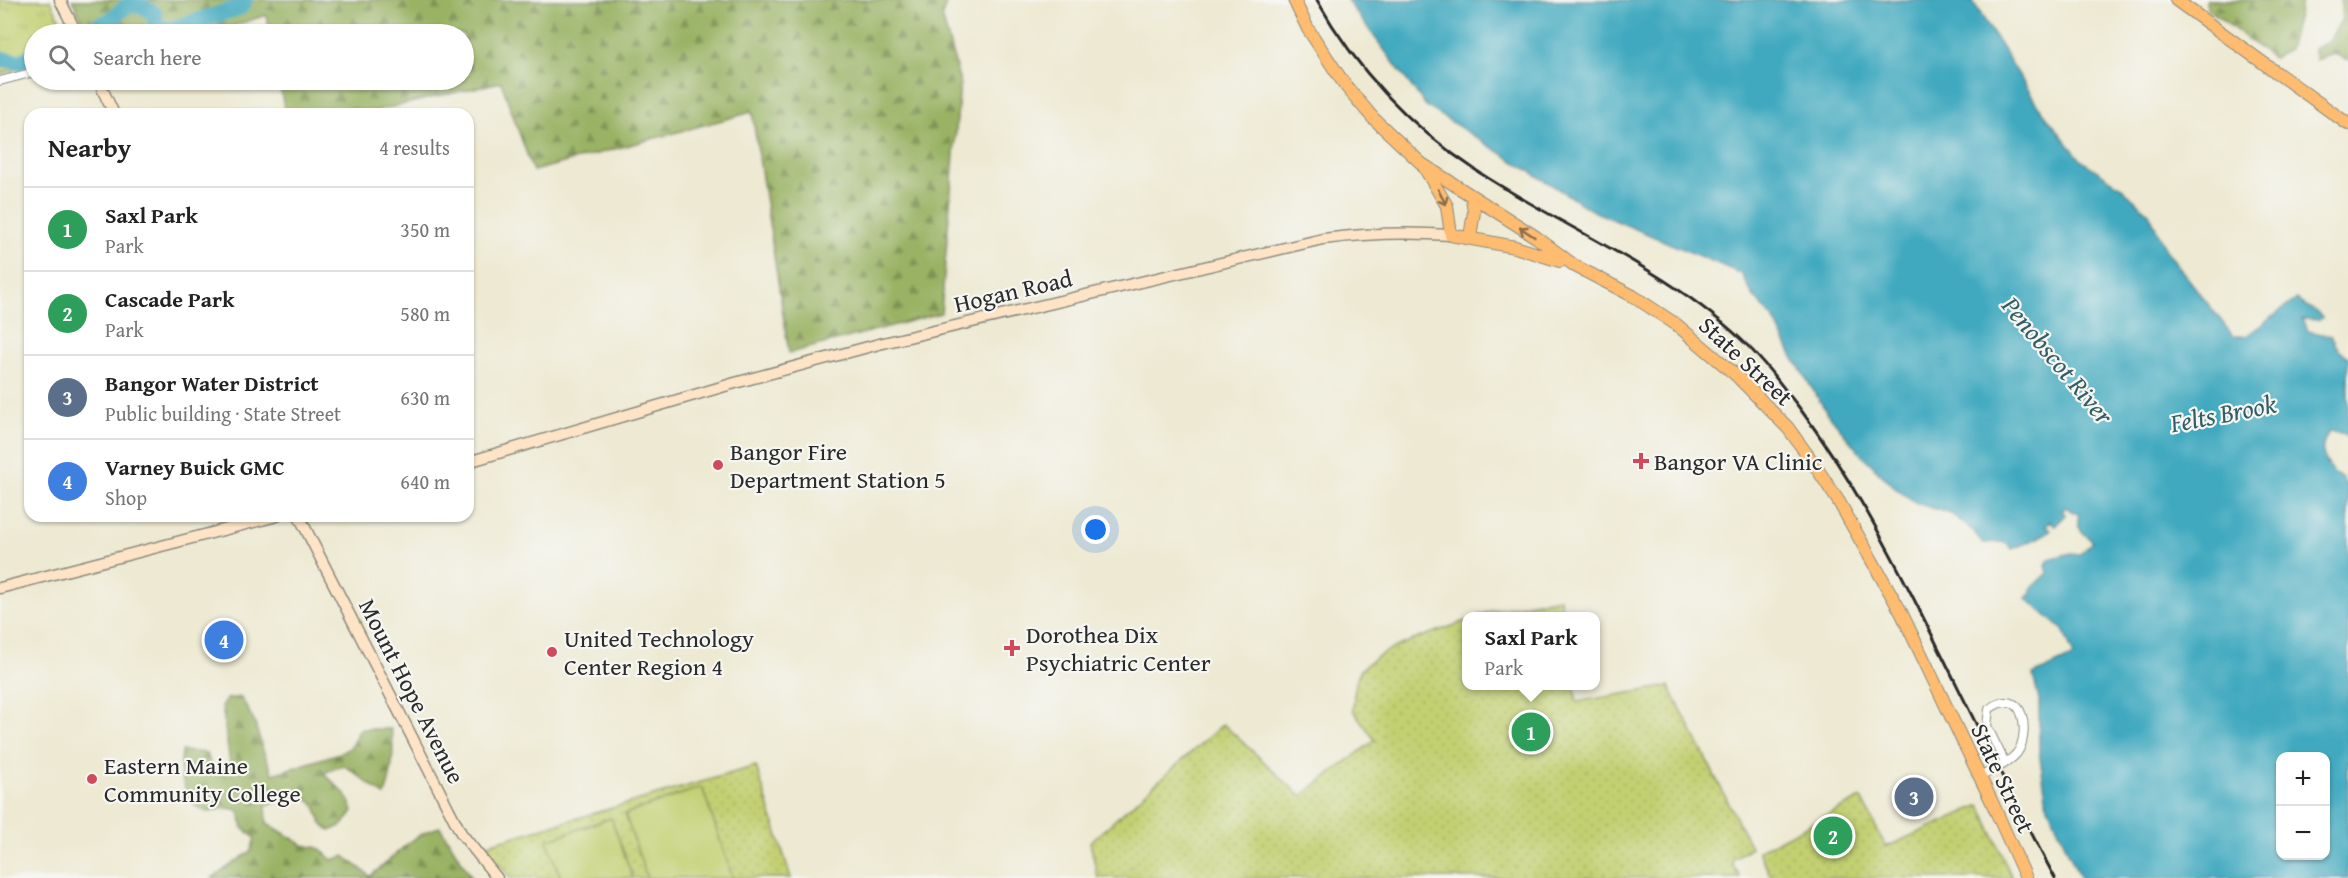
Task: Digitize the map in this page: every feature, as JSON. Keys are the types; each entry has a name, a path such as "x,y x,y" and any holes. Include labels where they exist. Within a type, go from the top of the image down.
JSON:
{"main road":[{"path":"60,0 72,24"},
{"name":"State Street","path":"1294,0 1308,29 1345,85 1373,118 1422,164 1536,237 1575,266 1633,296 1677,326 1737,376 1788,428 1833,494 1880,572 1980,777 2026,878"},
{"path":"2176,0 2348,124"},
{"path":"103,90 111,108"},
{"path":"1422,164 1447,206 1451,235"},
{"path":"1470,237 1474,212 1472,197"},
{"name":"Hogan Road","path":"474,460 735,383 879,344 1323,239 1412,232 1470,237 1540,254 1575,266"},
{"path":"0,588 254,522"},
{"name":"Mount Hope Avenue","path":"302,522 461,833 497,878"}],"street":[{"path":"0,81 24,75"},
{"path":"1980,777 2005,763 2023,743 2023,725 2018,706 2011,701 2004,700 1989,708 1987,726 2005,763"}],"green space":[{"path":"0,0 50,0 62,24 24,24 24,68 0,74"},
{"path":"72,0 947,0 942,16 960,82 941,313 789,353 752,112 533,171 501,82 474,88 474,24 268,24 266,15 239,24 84,24"},
{"path":"2205,0 2304,0 2301,3 2289,50 2273,58 2208,9"},
{"path":"2340,0 2348,0 2348,60 2334,54 2316,60 2313,49 2328,42 2343,18"},
{"path":"281,90 466,90 387,108 284,108"},
{"path":"1560,598 1562,612 1489,612"},
{"path":"1462,622 1462,690 1575,690 1577,702 1669,686 1751,847 1731,860 1740,878 1098,878 1090,842 1223,724 1301,796 1375,740 1353,710 1354,691 1359,673 1378,656"},
{"path":"241,697 254,721 273,774 350,748 360,729 391,729 392,763 385,795 343,765 324,773 346,795 353,811 344,824 330,831 321,823 315,805 302,796 266,805 267,823 303,845 319,848 332,860 344,856 370,876 411,841 440,827 472,878 212,878 251,851 255,838 243,828 239,811 228,808 207,811 196,806 185,789 181,765 182,751 207,753 211,767 230,764 222,705 227,699"},
{"path":"756,766 791,878 510,878 485,845"},
{"path":"702,787 733,878 647,878 625,814"},
{"path":"1861,798 1886,847 1980,805 2012,878 1772,878 1758,851"},
{"path":"611,818 633,878 561,878 547,840"}],"water":[{"path":"1347,0 1972,0 2037,104 2081,160 2120,186 2149,213 2166,250 2233,336 2246,336 2297,299 2323,318 2302,319 2308,331 2331,336 2337,347 2348,357 2348,437 2342,433 2329,432 2323,444 2323,453 2333,474 2341,476 2348,489 2348,878 2080,878 2047,804 2039,752 2039,699 2033,675 2074,656 2063,630 2026,598 2032,592 2031,589 2048,573 2046,565 2049,559 2071,553 2080,554 2093,542 2079,527 2079,515 2066,507 2062,511 2066,515 2055,526 2050,521 2046,525 2051,530 2012,549 2002,542 1982,543 1976,533 1951,514 1916,503 1895,488 1858,451 1826,411 1794,359 1773,318 1752,294 1742,274 1593,211 1426,106"}],"waterway":[{"path":"187,24 241,7 245,0"},
{"path":"102,24 109,21 128,5 141,6 154,13 156,24"},
{"path":"0,59 21,62 24,60"}],"railway":[{"path":"1317,0 1349,50 1386,95 1452,154 1512,193 1618,252 1686,295 1749,347 1768,368 1817,432 1883,540 2055,878"}],"place":[{"name":"Bangor VA Clinic","path":"1641,461"},
{"name":"Bangor Fire Department Station 5","path":"718,465"},
{"name":"Varney Buick GMC","path":"224,640"},
{"name":"Dorothea Dix Psychiatric Center","path":"1012,648"},
{"name":"United Technology Center Region 4","path":"552,652"},
{"name":"Saxl Park","path":"1531,732"},
{"name":"Eastern Maine Community College","path":"92,779"},
{"name":"Bangor Water District","path":"1914,797"},
{"name":"Cascade Park","path":"1833,836"}],"water label":[{"name":"Penobscot River","path":"2058,360"},
{"name":"Felts Brook","path":"2223,413"}]}
